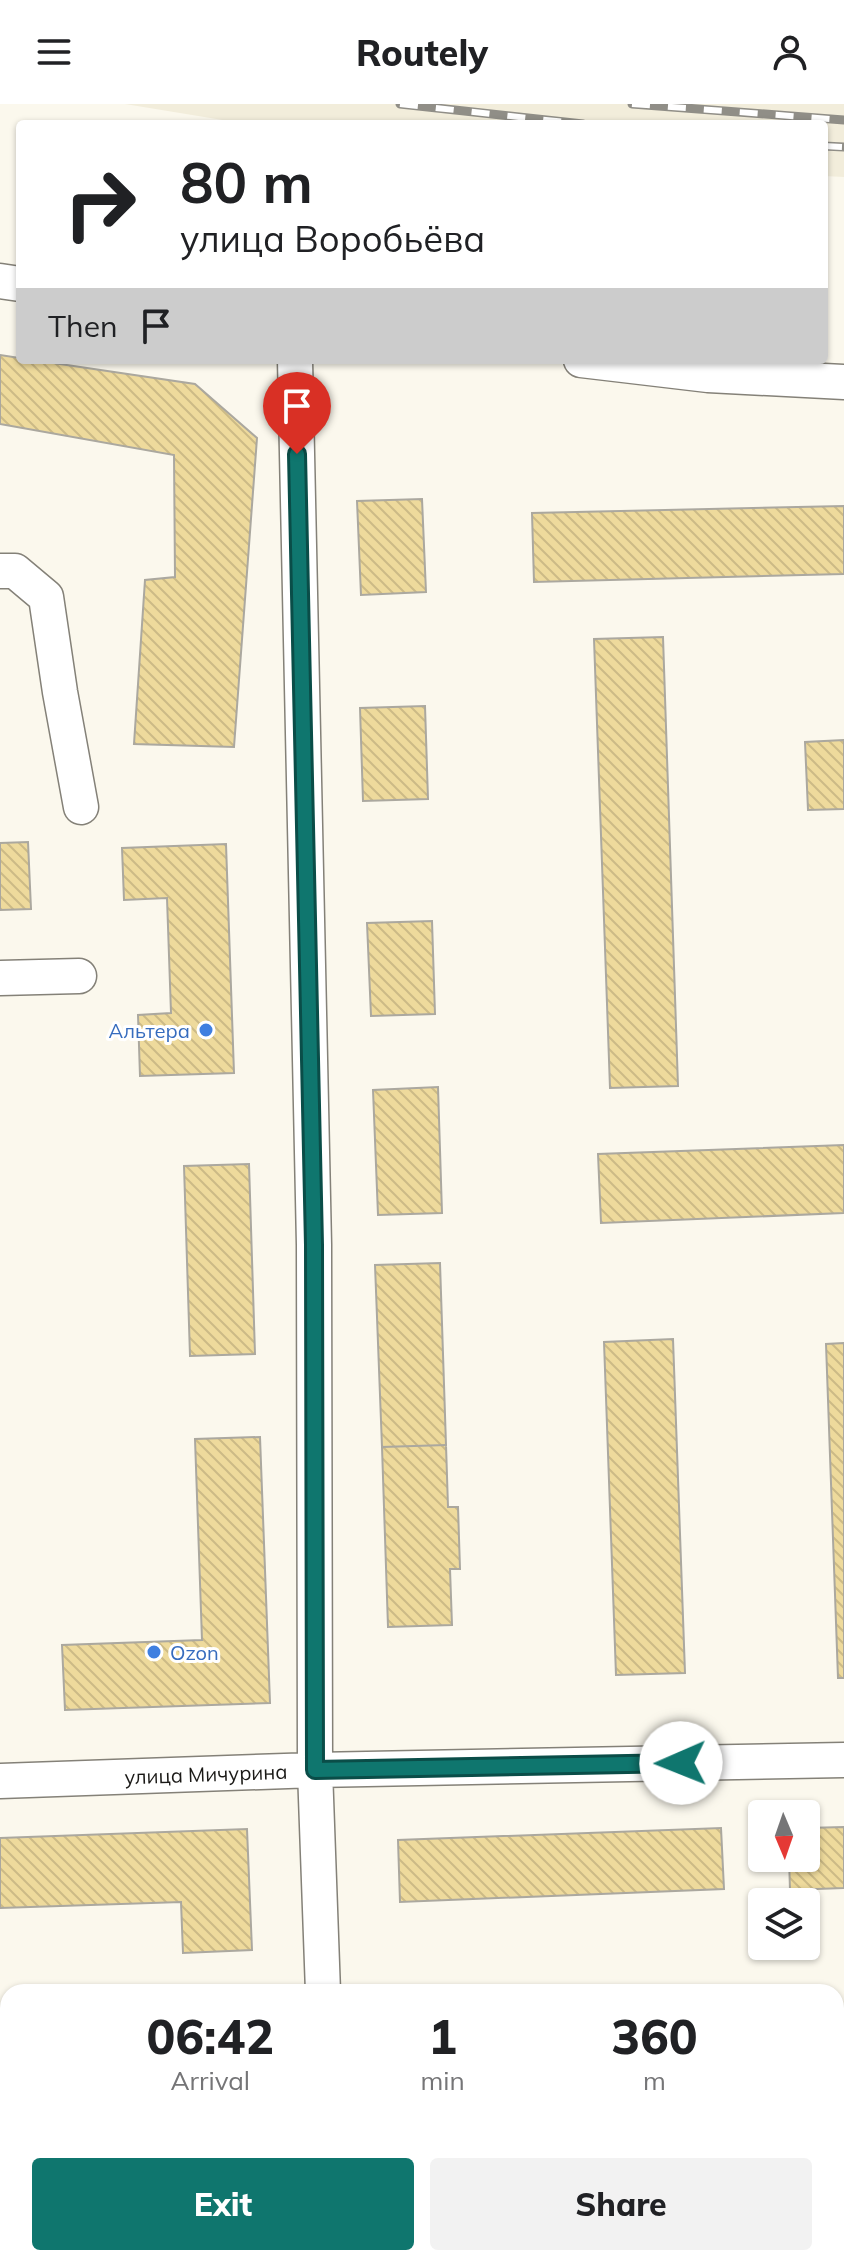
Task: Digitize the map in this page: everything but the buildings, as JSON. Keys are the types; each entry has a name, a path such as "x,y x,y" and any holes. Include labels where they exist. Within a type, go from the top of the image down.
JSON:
{"street":[{"path":"295,364 314,1245 315,1770 323,1984"},
{"path":"615,364 708,375 844,382"},
{"path":"0,571 15,571 46,597 81,807"},
{"path":"0,978 79,976"},
{"name":"улица Мичурина","path":"0,1781 315,1770 844,1760"}],"shaded area":[{"path":"125,104 844,104 844,177 828,176 828,120 223,120"}],"railway":[{"path":"400,104 546,120"},
{"path":"632,104 844,120"},
{"path":"828,146 844,147"}],"place":[{"name":"Альтера","path":"206,1030"},
{"name":"Ozon","path":"154,1652"}],"route":[{"path":"297,454 314,1245 315,1770 681,1763"}]}
